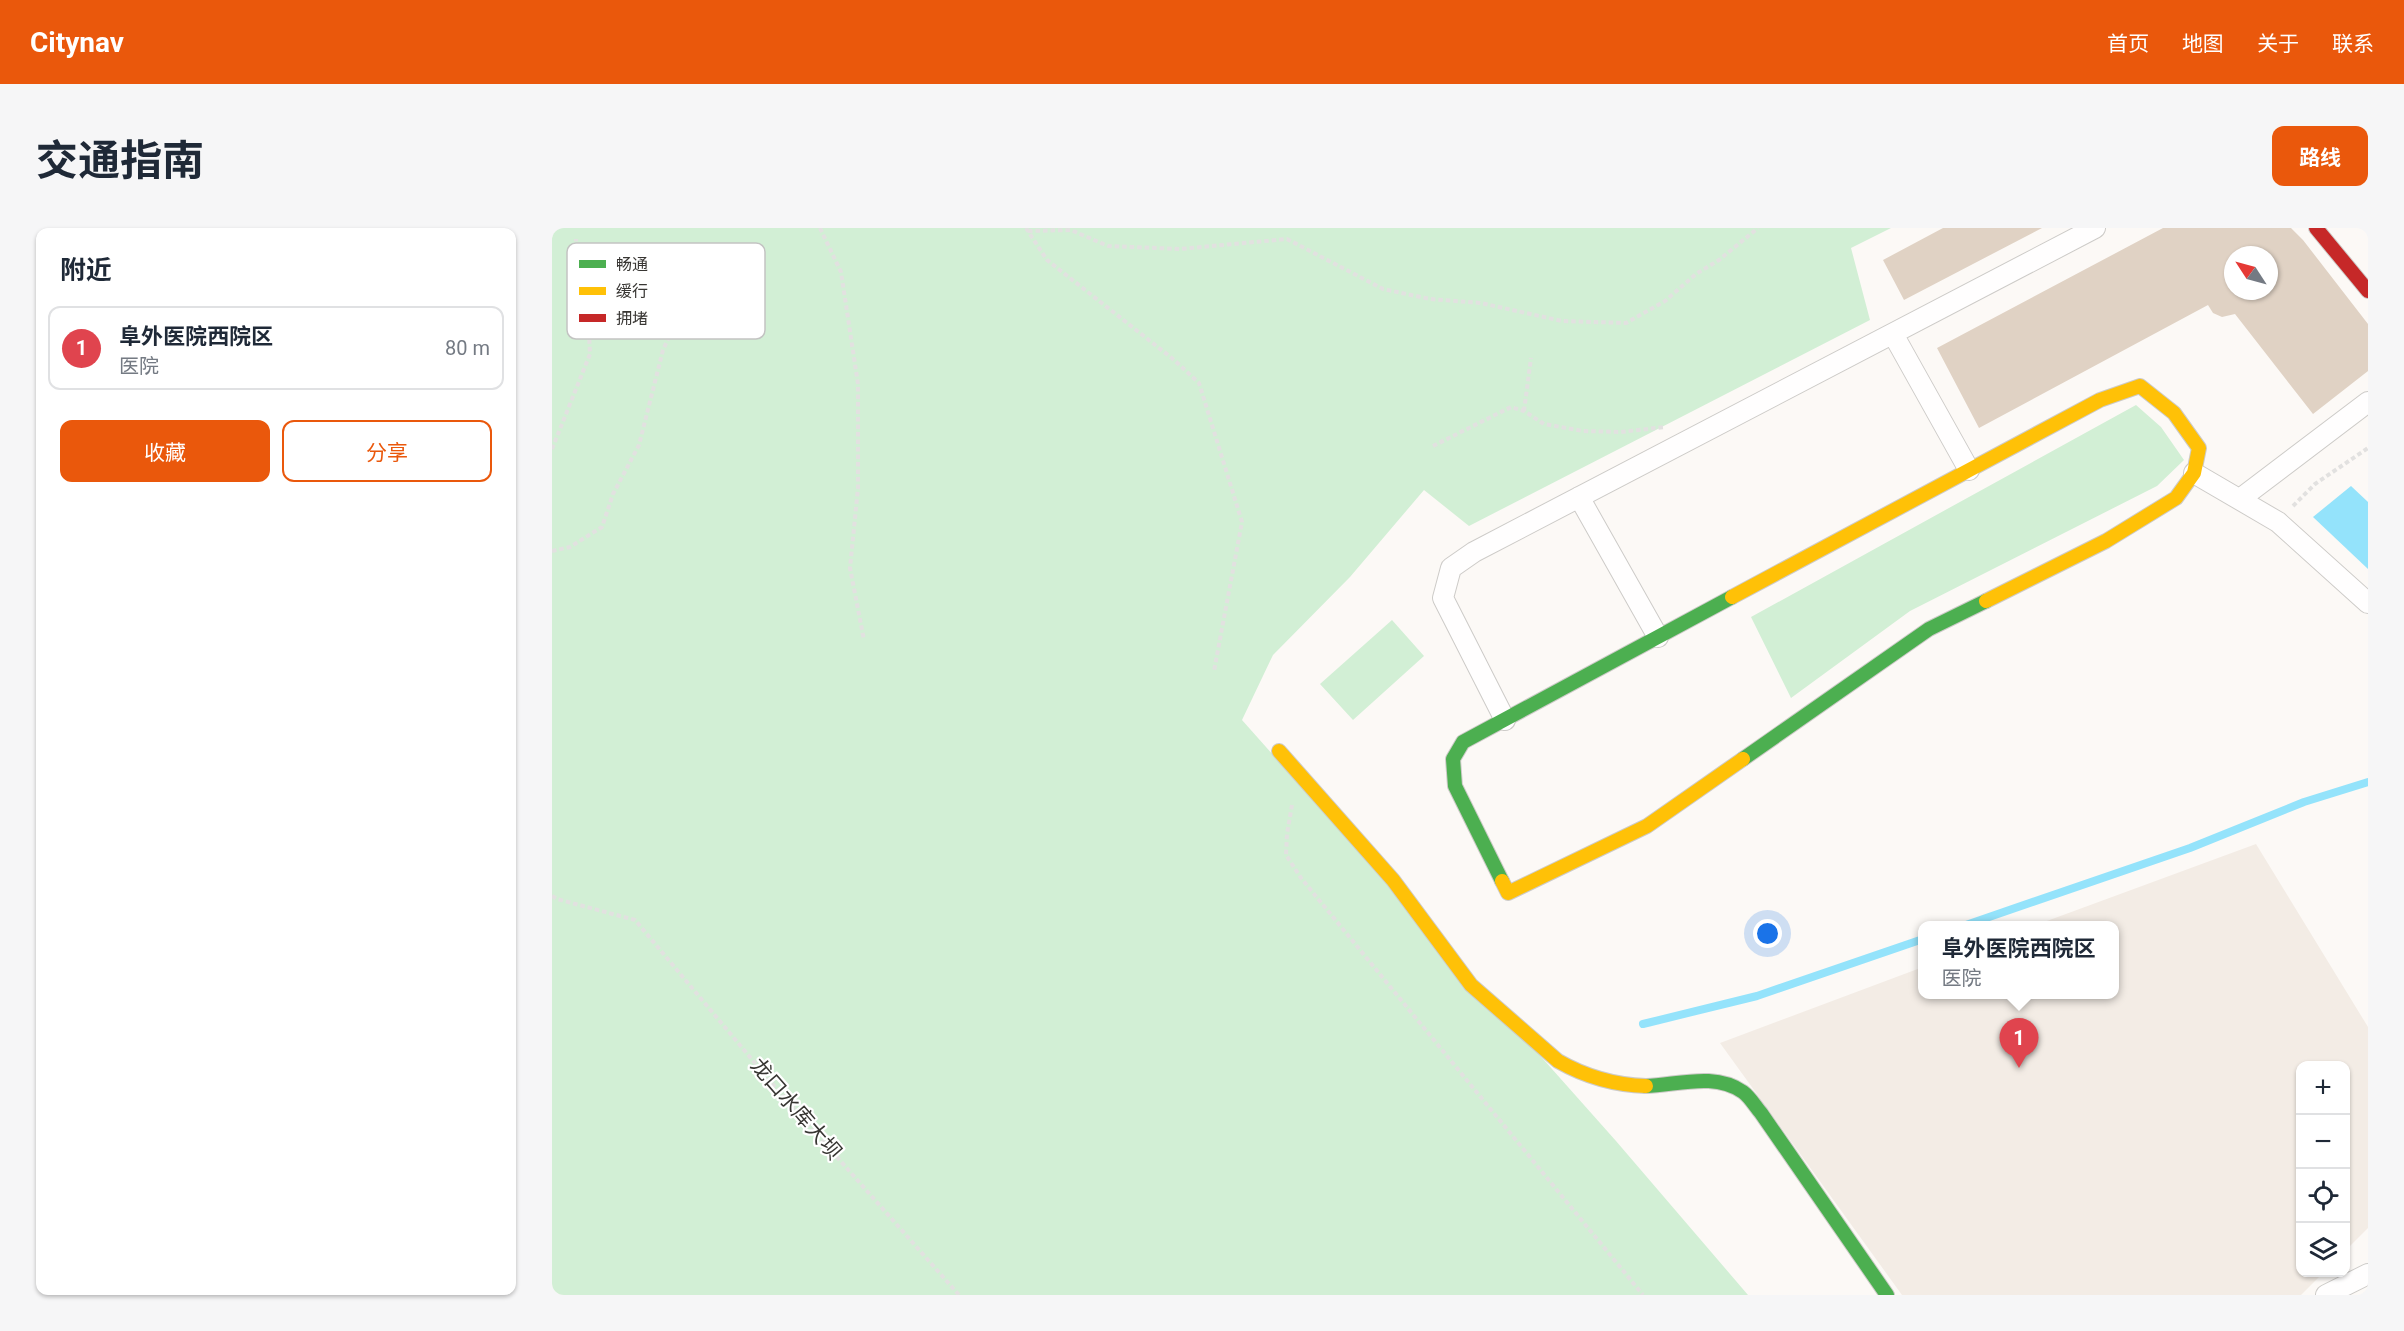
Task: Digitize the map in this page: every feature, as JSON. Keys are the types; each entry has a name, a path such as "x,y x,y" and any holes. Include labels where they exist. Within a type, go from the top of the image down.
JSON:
{"street":[{"path":"1505,720 1443,598 1451,568 1474,552 2095,228"},
{"path":"2316,228 2368,291"},
{"path":"1893,334 1969,470"},
{"path":"2140,386 2160,399 2184,422 2199,448 2194,472 2176,498 2106,541 1929,629 1647,826 1508,893 1455,786 1453,759 1463,742 2100,400 2140,386"},
{"path":"2240,499 2368,402"},
{"path":"2194,472 2278,522 2368,603"},
{"path":"1579,497 1658,637"},
{"path":"1279,750 1393,880 1471,985 1558,1061 1572,1070 1600,1081 1647,1086 1701,1080 1723,1083 1743,1092 1761,1113 1887,1295"},
{"path":"2326,1295 2368,1274"}],"path":[{"path":"820,228 841,272 858,384 858,488 849,568 864,640"},
{"path":"1027,230 1071,231 1108,246 1180,249 1287,239 1383,289 1430,299 1481,303 1562,321 1626,323 1665,301 1696,274 1719,260 1758,228"},
{"path":"1027,230 1047,260 1173,358 1199,384 1242,522 1214,672"},
{"path":"576,239 576,243"},
{"path":"552,449 590,354 589,339"},
{"path":"552,551 570,547 602,527 613,494 639,445 663,350 668,339"},
{"path":"1524,411 1531,358"},
{"path":"1433,446 1511,407 1524,411 1544,424 1583,430 1621,432 1686,424 1694,437"},
{"path":"2278,522 2315,484 2368,448"},
{"path":"1289,797 1292,806 1286,855 1301,878 1643,1295"},
{"name":"龙口水库大坝","path":"552,896 635,920 775,1087 959,1295"}],"shaded area":[{"path":"2256,844 2368,1027 2368,1228 2350,1246 2350,1061 2296,1061 2296,1277 2319,1277 2301,1295 1902,1295 1720,1043 1918,969 1918,999 2119,999 2119,921 2047,921"}],"green space":[{"path":"552,228 1891,228 1851,248 1870,320 1469,526 1424,490 1350,577 1273,655 1242,720 1616,1141 1748,1295 552,1295"},
{"path":"2136,405 2161,427 2184,460 2157,486 1910,611 1791,698 1751,617"},
{"path":"1392,620 1424,656 1353,720 1320,684"}],"water":[{"path":"2351,486 2368,502 2368,569 2313,517"}],"building":[{"path":"1943,228 2042,228 1904,300 1883,260"},
{"path":"2163,228 2291,228 2303,240 2368,324 2368,371 2313,414 2235,314 2222,317 2213,313 2208,305 1979,428 1937,348"}],"waterway":[{"path":"1978,921 2190,848 2304,802 2368,782"},
{"path":"1643,1024 1757,996 1918,941"}],"traffic: fast":[{"path":"1502,881 1455,786 1453,759 1463,742 1732,597"},
{"path":"1743,759 1929,629 1986,601"},
{"path":"1646,1086 1708,1081 1732,1086 1746,1094 1887,1295"}],"traffic: slow":[{"path":"1986,601 2106,541 2176,498 2194,473 2199,448 2174,413 2140,386"},
{"path":"1732,597 2100,400 2140,386"},
{"path":"1279,751 1393,880 1471,985 1558,1061 1579,1072 1600,1079 1646,1086"},
{"path":"1502,881 1508,893 1647,826 1743,759"}],"traffic: jam":[{"path":"2316,228 2368,291"}],"place":[{"name":"阜外医院西院区","path":"2019,1068"}]}
